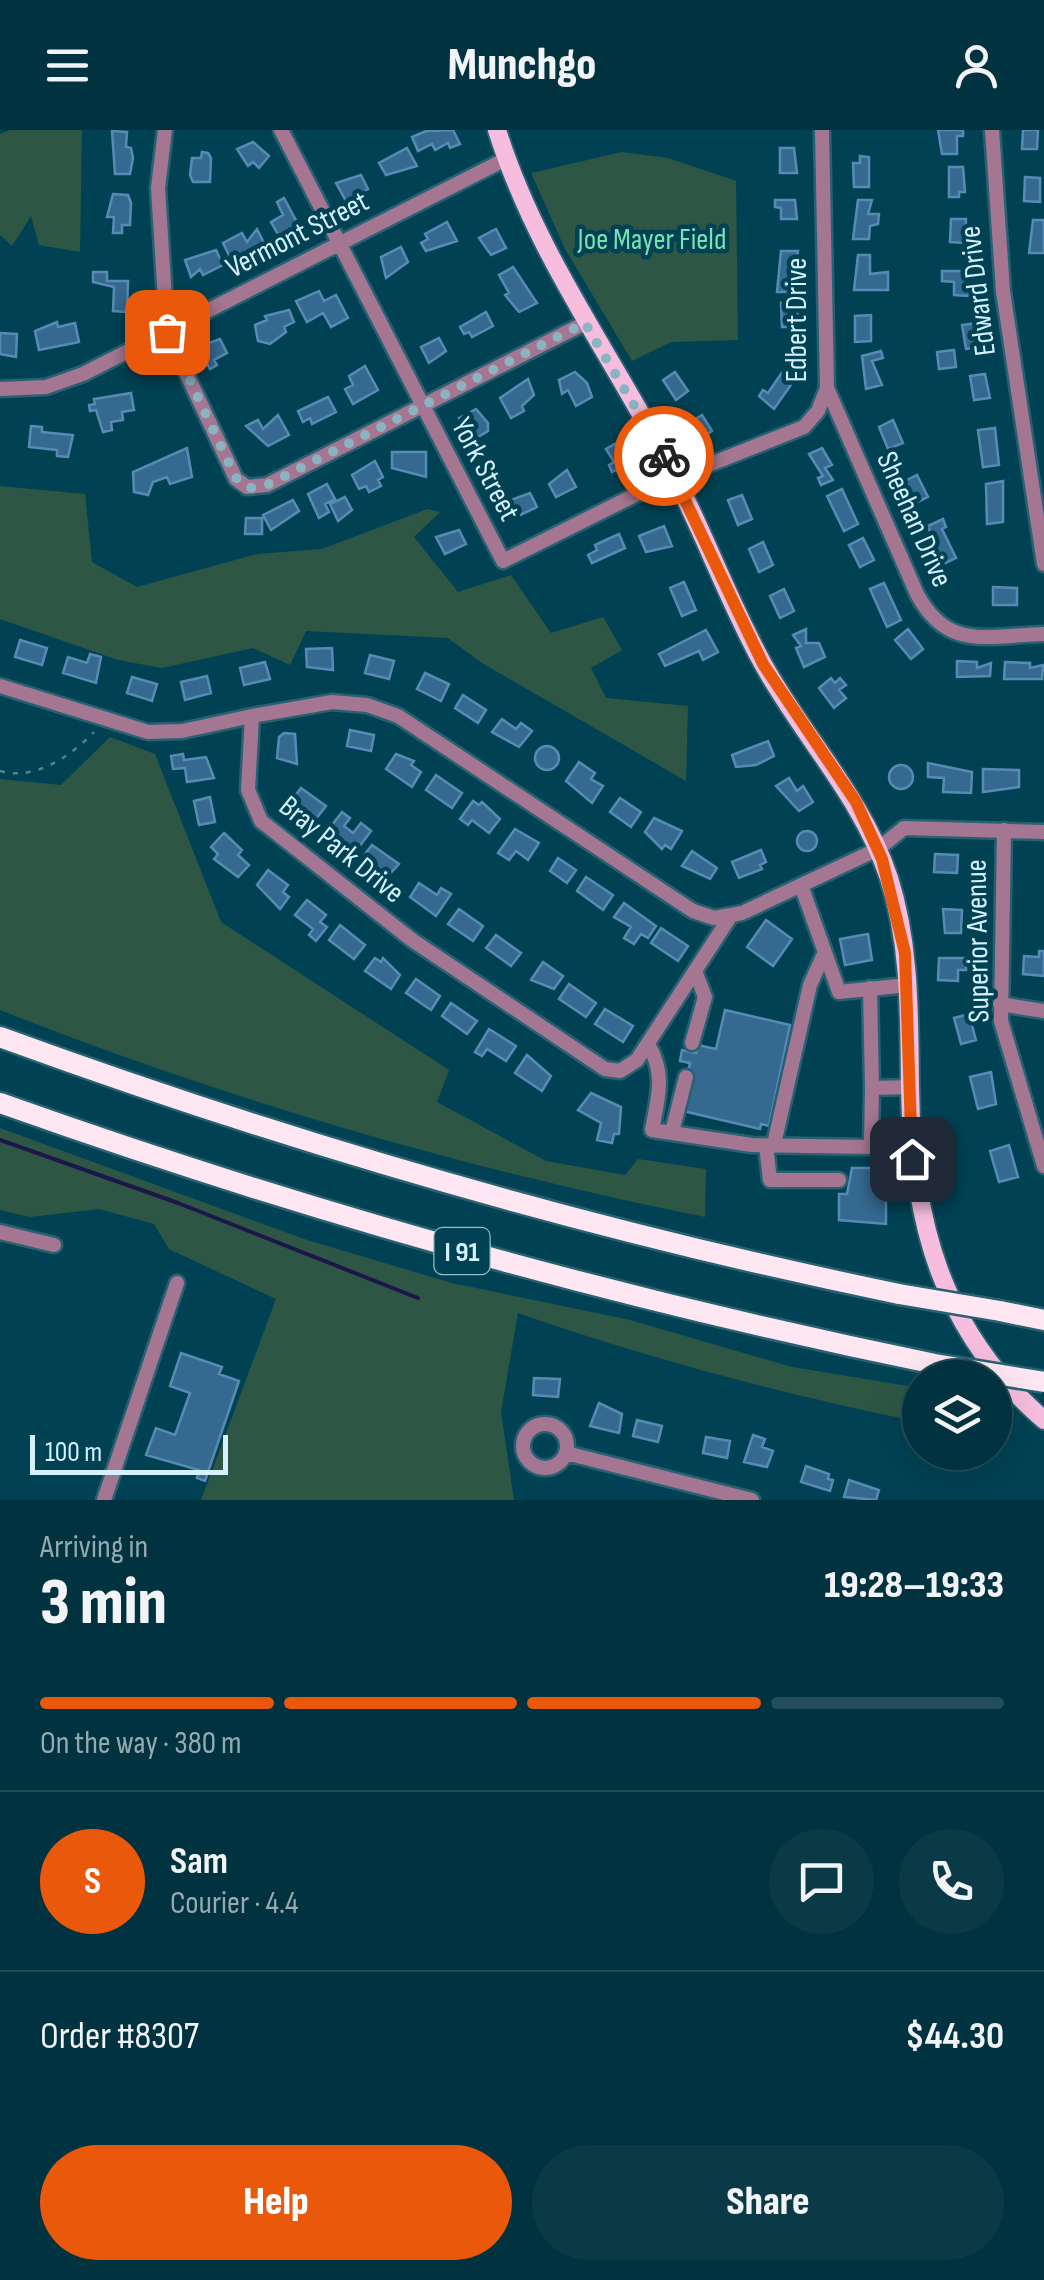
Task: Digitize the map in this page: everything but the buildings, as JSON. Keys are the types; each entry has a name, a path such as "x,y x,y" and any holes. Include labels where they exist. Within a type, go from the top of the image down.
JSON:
{"highway":[{"name":"I 91","path":"0,1037 265,1128 445,1183 695,1248 899,1294 1044,1320"},
{"name":"I 91","path":"0,1103 174,1163 435,1244 686,1310 934,1364 1044,1382"}],"main road":[{"path":"497,130 544,248 677,479 763,664 856,802 878,849 899,916 908,985 915,1182 932,1255 975,1342 1002,1378 1044,1420"}],"street":[{"path":"165,130 158,188 167,332 236,478 251,488 267,485 585,323"},
{"name":"York Street","path":"281,130 503,562"},
{"name":"Edbert Drive","path":"503,562 645,490 804,427 818,411 827,388 822,130"},
{"name":"Edward Drive","path":"992,130 1003,291 1044,564"},
{"name":"Vermont Street","path":"0,389 63,383 506,159"},
{"name":"Sheehan Drive","path":"827,388 929,615 947,631 965,636 1044,634"},
{"path":"0,686 104,721 165,733 320,702 388,711 444,742 692,911 730,917 878,849 904,828 1044,832"},
{"name":"Bray Park Drive","path":"252,716 249,799 270,830 412,940 605,1069 629,1068 730,917"},
{"name":"Superior Avenue","path":"1004,830 1000,1004 1044,1166"},
{"path":"801,884 823,956 839,992 908,985"},
{"path":"823,956 810,985 770,1145 770,1180 840,1180"},
{"path":"692,1043 705,996 695,971"},
{"path":"648,1044 660,1063 661,1079 652,1130 770,1145 871,1147 870,988"},
{"path":"1000,1004 1044,1011"},
{"path":"672,1132 686,1077"},
{"path":"872,1088 910,1087"},
{"path":"0,1232 54,1244"},
{"path":"104,1500 177,1283"},
{"path":"566,1453 752,1500"}],"path":[{"path":"0,771 13,775 70,758 104,721"}],"green space":[{"path":"10,130 82,130 80,252 39,245 31,216 12,246 0,235 0,134"},
{"name":"Joe Mayer Field","path":"622,152 668,158 736,181 738,340 671,342 632,361 565,249 531,173"},
{"path":"0,486 85,494 92,562 137,587 257,554 322,549 427,509 440,512 414,537 458,592 511,575 551,633 603,617 622,650 591,668 606,698 688,706 686,781 482,663 448,638 306,631 290,665 253,648 162,668 118,660 0,619"},
{"path":"110,737 155,754 221,922 449,1070 437,1102 546,1161 625,1175 638,1159 706,1169 705,1217 526,1177 348,1129 173,1074 0,1010 0,779 61,785"},
{"path":"0,1128 307,1240 452,1283 630,1320 792,1367 902,1385 902,1418 717,1374 518,1313 501,1412 514,1500 201,1500 276,1299 169,1249 154,1224 99,1209 30,1217 0,1210"}],"waterway":[{"path":"0,1140 178,1203 418,1298"}],"way so far":[{"path":"167,332 173,352 236,478 250,488 267,485 585,323 664,456"}],"route":[{"path":"664,456 763,664 856,802 882,859 905,953 912,1159"}]}
